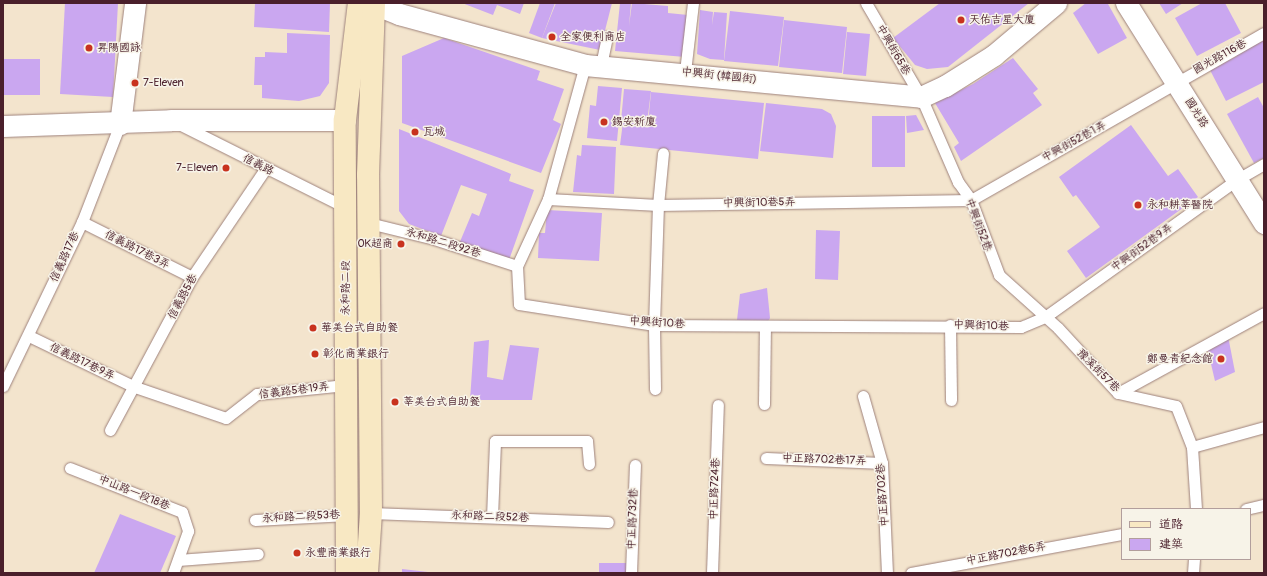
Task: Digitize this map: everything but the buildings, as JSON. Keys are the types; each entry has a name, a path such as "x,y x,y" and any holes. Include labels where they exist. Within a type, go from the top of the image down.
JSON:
{"main road":[{"name":"永和路二段","path":"347,573 344,120 367,4"},
{"path":"367,4 371,513 368,573"}],"street":[{"path":"120,124 135,3"},
{"name":"中興街 (韓國街)","path":"367,4 399,14 593,65 685,72 920,96 945,86 994,56 1056,3"},
{"name":"國光路","path":"1126,3 1238,179 1264,224"},
{"path":"3,126 120,124 171,120 344,120"}],"lane":[{"path":"685,72 693,3"},
{"name":"中興街65巷","path":"866,3 920,96"},
{"name":"國光路116巷","path":"1176,81 1264,33"},
{"name":"中興街10巷","path":"607,37 593,65 548,199 517,266 519,304 654,324 765,327 950,325 1022,327 1045,317"},
{"name":"中興街52巷1弄","path":"971,200 1148,101 1176,81"},
{"name":"中興街52巷","path":"920,96 958,182 971,200 999,275 1045,317"},
{"name":"信義路","path":"171,120 265,169 345,208"},
{"name":"信義路17巷","path":"3,386 29,336 82,222 120,124"},
{"path":"655,389 654,324 658,205 663,154"},
{"name":"中興街52巷9弄","path":"1045,317 1238,179 1263,166"},
{"name":"信義路5巷","path":"110,430 135,387 192,277 265,169"},
{"name":"中興街10巷5弄","path":"548,199 658,205 971,200"},
{"name":"信義路17巷3弄","path":"82,222 192,277"},
{"name":"永和路二段92巷","path":"369,223 434,239 517,266"},
{"path":"1118,394 1264,313"},
{"name":"豫溪街57巷","path":"1045,317 1118,394 1176,406 1192,447 1196,508"},
{"path":"950,325 951,400"},
{"path":"764,404 765,327"},
{"name":"信義路17巷9弄","path":"29,336 135,387"},
{"name":"信義路5巷19弄","path":"135,387 226,418 257,394 346,385"},
{"name":"中正路702巷","path":"863,396 882,463 887,573"},
{"name":"中正路724巷","path":"712,573 718,405"},
{"path":"1192,447 1264,427"},
{"path":"492,517 495,442 587,441 589,464"},
{"name":"中正路702巷17弄","path":"766,458 882,463"},
{"name":"中正路732巷","path":"631,573 635,465"},
{"name":"中山路一段18巷","path":"70,468 182,512 188,531 173,573"},
{"path":"1250,508 1264,505"},
{"name":"永和路二段52巷","path":"371,513 608,522"},
{"name":"永和路二段53巷","path":"255,520 347,515"},
{"name":"中正路702巷6弄","path":"911,573 1053,545 1121,534"},
{"path":"178,560 258,554"},
{"path":"1193,573 1194,560"}],"place":[{"name":"天佑吉星大廈","path":"961,20"},
{"name":"全家便利商店","path":"552,37"},
{"name":"昇陽國詠","path":"89,48"},
{"name":"7-Eleven","path":"135,83"},
{"name":"錫安新廈","path":"604,122"},
{"name":"瓦城","path":"415,132"},
{"name":"7-Εleven","path":"226,168"},
{"name":"永和耕莘醫院","path":"1138,205"},
{"name":"OK超商","path":"401,244"},
{"name":"華美台式自助餐","path":"313,328"},
{"name":"彰化商業銀行","path":"315,354"},
{"name":"鄭曼青紀念館","path":"1221,359"},
{"name":"莘美台式自助餐","path":"395,402"},
{"name":"永豐商業銀行","path":"297,553"}]}
